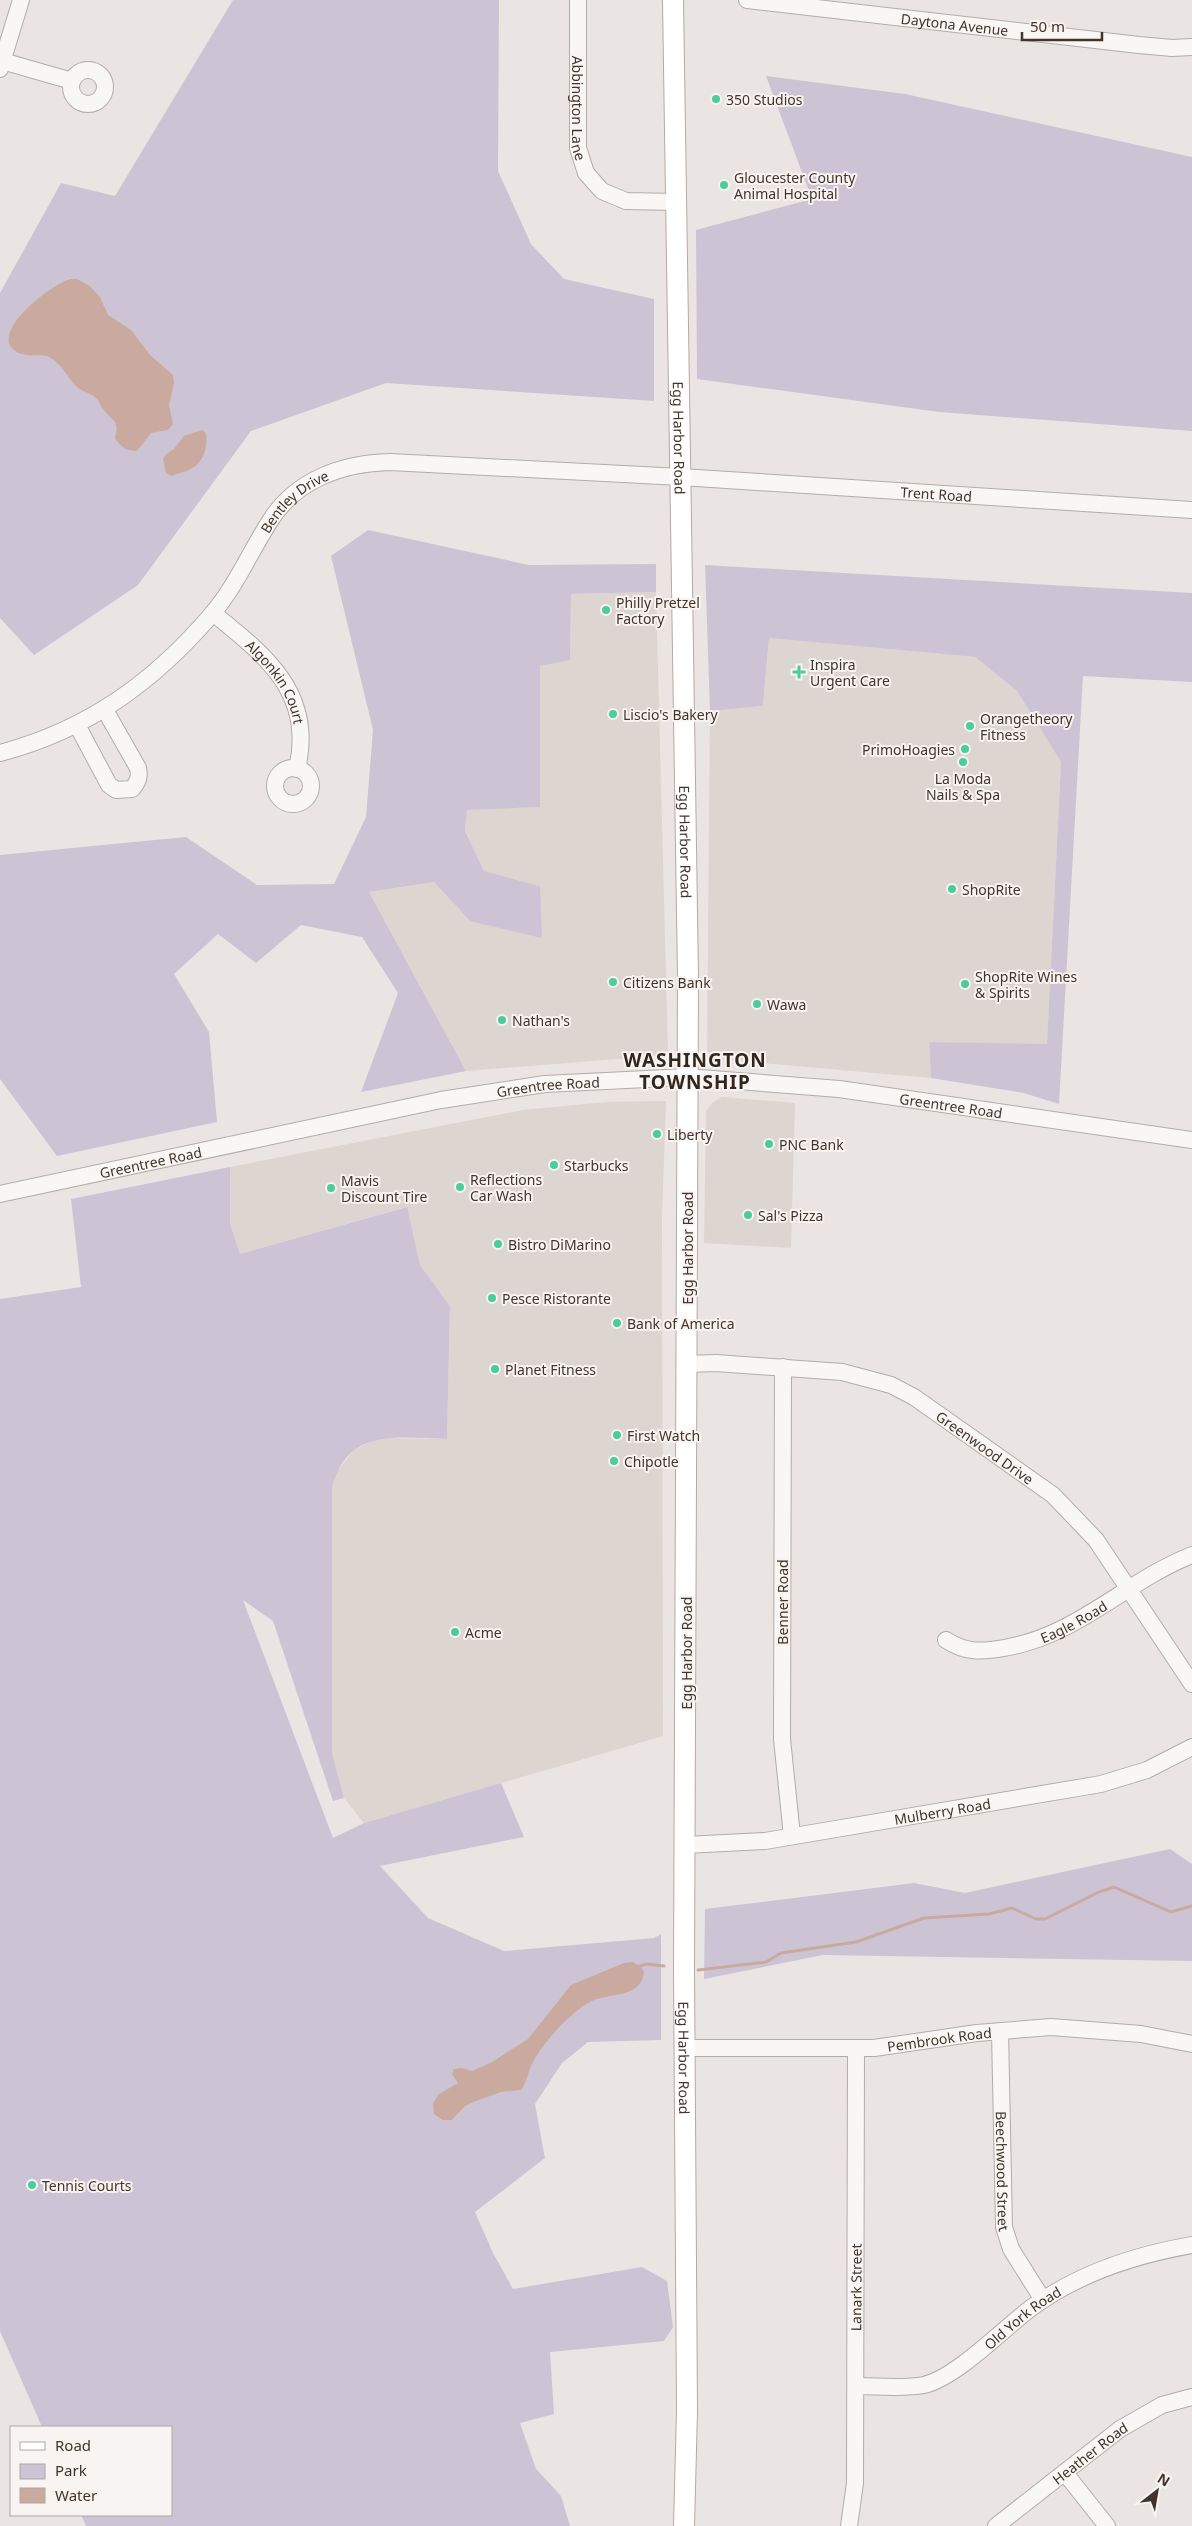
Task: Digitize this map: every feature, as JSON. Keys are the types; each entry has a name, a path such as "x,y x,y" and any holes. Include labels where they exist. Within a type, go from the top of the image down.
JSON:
{"main road":[{"name":"Egg Harbor Road","path":"673,0 688,977 685,1845 687,2411 684,2526"}],"street":[{"path":"21,0 1,65 72,81"},
{"name":"Abbington Lane","path":"578,0 578,148 586,172 602,191 626,201 675,202"},
{"name":"Daytona Avenue","path":"747,0 1139,45 1172,48 1192,46"},
{"name":"Bentley Drive","path":"0,753 77,725 105,710 172,658 213,613 279,509 306,485 338,469 354,465 390,462 681,477"},
{"name":"Trent Road","path":"681,477 1192,510"},
{"name":"Algonkin Court","path":"213,613 260,652 287,686 301,728 297,769"},
{"path":"77,725 109,785 116,790 132,789 140,775 138,768 105,710"},
{"name":"Greentree Road","path":"0,1194 441,1100 545,1084 688,1076 839,1089 1192,1140"},
{"name":"Greenwood Drive","path":"686,1364 716,1363 842,1372 866,1376 891,1385 914,1397 1054,1495 1090,1532 1192,1684"},
{"name":"Benner Road","path":"783,1367 782,1739 792,1836"},
{"name":"Eagle Road","path":"946,1640 967,1651 980,1652 1029,1643 1070,1626 1192,1555"},
{"name":"Mulberry Road","path":"685,1845 743,1843 792,1836 1101,1784 1147,1770 1192,1747"},
{"name":"Pembrook Road","path":"685,2048 856,2049 927,2042 1024,2028 1074,2027 1141,2034 1192,2044"},
{"name":"Beechwood Street","path":"1000,2031 1004,2227 1011,2250 1043,2300"},
{"name":"Lanark Street","path":"849,2526 855,2483 856,2049"},
{"name":"Old York Road","path":"856,2386 900,2387 924,2384 935,2380 957,2367 1043,2300 1083,2277 1142,2255 1192,2245"},
{"name":"Heather Road","path":"996,2526 1135,2419 1162,2405 1192,2397"},
{"path":"1065,2473 1107,2526"}],"shaded area":[{"path":"656,592 668,1055 466,1071 369,892 434,882 470,921 540,886 484,871 465,831 467,809 540,807 540,666 570,659 571,594"},
{"path":"769,638 975,657 1017,691 1061,762 1047,1045 929,1042 931,1078 716,1059 707,1051 710,711 763,706"},
{"path":"722,1097 795,1103 791,1248 704,1243 706,1111 713,1102"},
{"path":"666,1101 662,1217 663,1736 364,1823 344,1798 332,1753 332,1488 336,1473 354,1450 378,1438 447,1439 450,1306 420,1265 406,1207 240,1254 230,1224 230,1167 523,1110 607,1102"}],"green space":[{"path":"233,0 499,0 498,171 531,244 564,279 654,299 654,401 386,383 251,431 138,585 34,655 0,618 0,293 61,183 115,196"},
{"path":"766,76 905,94 1192,157 1192,431 939,412 697,379 696,230 812,199"},
{"path":"368,530 529,565 656,564 656,592 571,594 570,660 540,666 540,807 467,810 465,831 484,871 540,886 542,938 470,921 434,882 369,892 466,1071 361,1092 398,993 362,937 301,925 256,963 218,934 174,974 209,1032 217,1122 57,1156 0,1079 0,855 186,837 257,885 334,884 366,817 373,730 331,556"},
{"path":"705,565 1192,593 1192,682 1083,676 1059,1104 1024,1093 931,1078 929,1042 1047,1044 1061,762 1017,691 975,657 769,638 763,706 710,711"},
{"path":"230,1167 230,1224 240,1254 407,1207 420,1265 450,1306 447,1439 393,1438 377,1440 362,1445 349,1454 339,1468 332,1488 332,1753 344,1798 333,1801 273,1621 243,1600 333,1838 364,1823 501,1783 524,1837 380,1866 428,1918 504,1951 654,1938 661,1934 661,2040 588,2042 562,2063 535,2104 545,2158 475,2212 493,2253 513,2289 642,2267 667,2281 673,2327 664,2341 550,2352 554,2414 520,2423 536,2469 561,2496 570,2526 86,2526 81,2516 172,2516 172,2426 42,2426 0,2331 0,1299 81,1287 71,1199"},
{"path":"1170,1849 1192,1864 1192,1961 823,1955 704,1979 705,1909 914,1883 965,1893"}],"water":[{"path":"70,279 77,279 90,286 100,297 108,315 131,330 150,355 173,375 174,384 169,405 173,424 168,430 151,433 137,451 124,448 119,444 115,438 116,424 114,421 96,398 77,387 57,363 45,356 25,355 15,351 10,346 9,337 20,316 40,297"},
{"path":"202,430 206,433 206,443 204,453 199,462 189,470 172,476 166,473 163,459 166,454 174,449 184,436"},
{"path":"633,1962 642,1968 644,1972 642,1981 637,1987 621,1994 595,2000 573,2014 550,2038 538,2054 531,2065 521,2090 501,2092 476,2101 465,2106 452,2120 443,2120 434,2114 433,2103 439,2094 458,2083 452,2074 454,2069 462,2068 472,2071 492,2062 528,2039 571,1985 624,1963"}],"waterway":[{"path":"698,1970 766,1962 781,1953 856,1942 924,1918 989,1914 1012,1908 1036,1919 1045,1919 1099,1892 1114,1887 1171,1912 1192,1906"},
{"path":"637,1967 647,1964 664,1966"}],"place":[{"name":"350 Studios","path":"716,99"},
{"name":"Gloucester County Animal Hospital","path":"724,185"},
{"name":"Philly Pretzel Factory","path":"606,610"},
{"name":"Inspira Urgent Care","path":"799,672"},
{"name":"Liscio's Bakery","path":"613,714"},
{"name":"Orangetheory Fitness","path":"970,726"},
{"name":"PrimoHoagies","path":"965,749"},
{"name":"La Moda Nails & Spa","path":"963,762"},
{"name":"ShopRite","path":"952,889"},
{"name":"Citizens Bank","path":"613,982"},
{"name":"ShopRite Wines & Spirits","path":"965,984"},
{"name":"Wawa","path":"757,1004"},
{"name":"Nathan's","path":"502,1020"},
{"name":"Liberty","path":"657,1134"},
{"name":"PNC Bank","path":"769,1144"},
{"name":"Starbucks","path":"554,1165"},
{"name":"Reflections Car Wash","path":"460,1187"},
{"name":"Mavis Discount Tire","path":"331,1188"},
{"name":"Sal's Pizza","path":"748,1215"},
{"name":"Bistro DiMarino","path":"498,1244"},
{"name":"Pesce Ristorante","path":"492,1298"},
{"name":"Bank of America","path":"617,1323"},
{"name":"Planet Fitness","path":"495,1369"},
{"name":"First Watch","path":"617,1435"},
{"name":"Chipotle","path":"614,1461"},
{"name":"Acme","path":"455,1632"},
{"name":"Tennis Courts","path":"32,2185"}],"district":[{"name":"WASHINGTON TOWNSHIP","path":"695,1071"}]}
